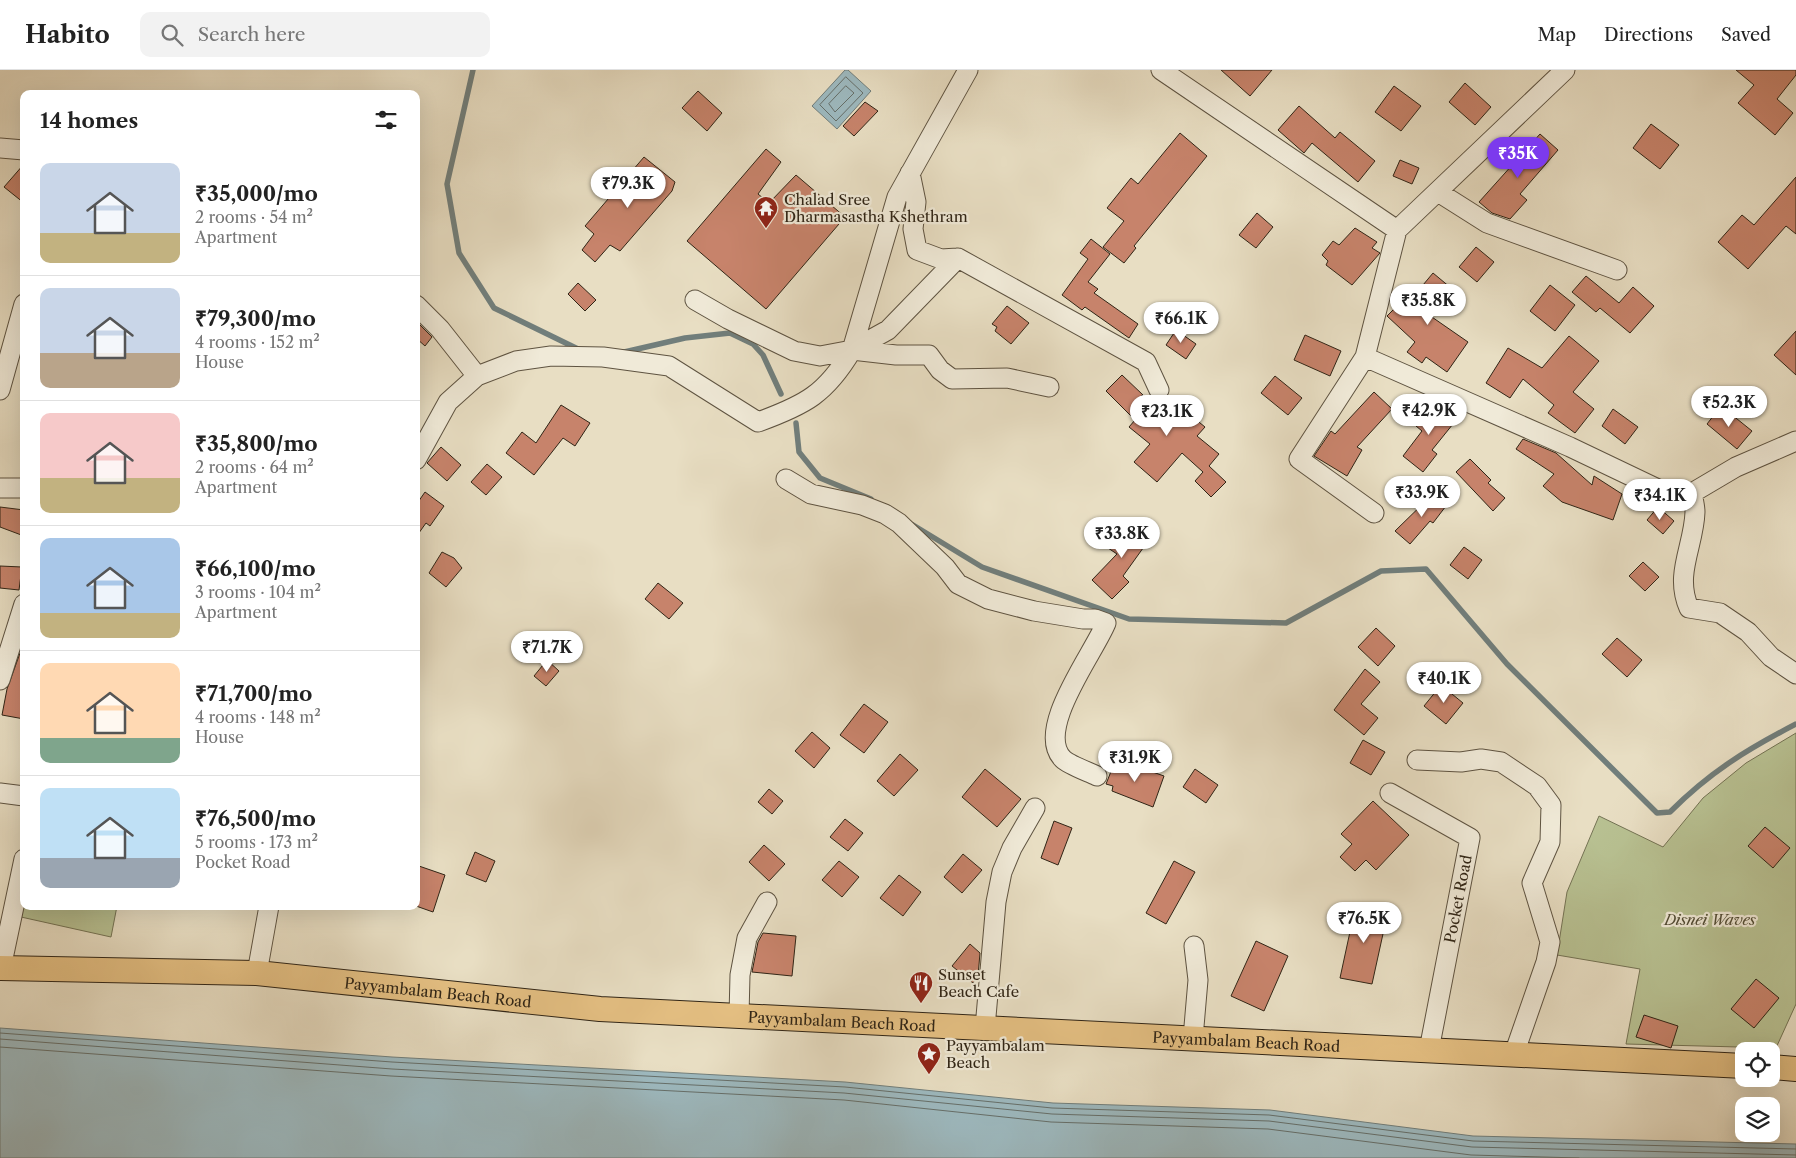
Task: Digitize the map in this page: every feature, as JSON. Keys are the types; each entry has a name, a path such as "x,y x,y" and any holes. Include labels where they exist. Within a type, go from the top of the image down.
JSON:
{"main road":[{"name":"Payyambalam Beach Road","path":"0,968 257,973 576,1007 1735,1066"},
{"path":"1780,1067 1796,1068"}],"street":[{"path":"420,453 448,402 477,376 516,361 551,356 603,357 670,366 758,422 797,408 816,394 839,372 852,350 897,197 968,70"},
{"path":"1161,70 1397,230"},
{"path":"1374,513 1299,459 1365,358 1397,230 1565,70"},
{"path":"0,148 20,150"},
{"path":"910,173 916,202 914,229 917,250 941,259 958,258 1146,362 1160,390"},
{"path":"1438,192 1487,223 1617,270"},
{"path":"852,350 888,330 958,258"},
{"path":"695,300 728,319 794,351 820,356 852,350 929,355 940,370 952,379 1007,378 1049,388"},
{"path":"420,308 440,328 477,376"},
{"path":"0,390 20,318"},
{"path":"1365,358 1570,447 1660,490 1681,495 1692,493 1736,467 1796,441"},
{"path":"786,480 811,494 862,505 885,514 899,523 945,567 958,584 988,599 1034,611 1083,619 1095,619 1106,623 1088,659 1077,675 1056,728 1055,748 1064,760 1097,776"},
{"path":"0,488 20,488"},
{"path":"1692,493 1695,511 1683,575 1682,594 1688,608 1720,613 1748,632 1771,657 1796,674"},
{"path":"0,680 20,617"},
{"path":"1417,760 1461,762 1481,759 1501,762 1537,786 1551,805 1550,842 1532,883 1550,942 1546,962 1514,1054"},
{"path":"0,793 20,796"},
{"name":"Pocket Road","path":"1390,793 1470,838 1429,1050"},
{"path":"985,1028 996,902 1002,872 1012,848 1035,808"},
{"path":"0,968 20,877"},
{"path":"739,1016 740,975 747,938 767,902"},
{"path":"257,973 267,910"},
{"path":"1192,1038 1198,1000 1194,946"}],"green space":[{"name":"Disnei Waves","path":"1796,733 1796,1004 1779,1042 1735,1042 1735,1047 1626,1044 1640,969 1557,955 1567,892 1599,816 1663,847 1703,798 1746,763"},
{"path":"22,910 116,910 111,937 21,917"}],"water":[{"path":"845,70 848,70 871,91 837,129 812,106"},
{"path":"0,1028 392,1057 845,1082 1053,1103 1270,1110 1473,1136 1796,1144 1796,1158 0,1158"}],"building":[{"path":"1221,70 1272,70 1250,96"},
{"path":"1736,70 1796,70 1796,75 1777,99 1793,113 1775,135 1738,103 1754,85"},
{"path":"1465,83 1491,107 1475,125 1449,102"},
{"path":"1394,86 1421,106 1401,131 1375,112"},
{"path":"698,91 722,113 707,131 682,108"},
{"path":"865,102 878,111 854,136 843,126"},
{"path":"1299,106 1335,138 1340,132 1375,161 1358,182 1312,143 1304,153 1278,130"},
{"path":"1651,124 1679,145 1660,169 1633,148"},
{"path":"1180,133 1207,156 1134,246 1136,248 1124,263 1103,247 1124,221 1107,208 1131,178 1138,184"},
{"path":"1540,134 1558,150 1520,194 1527,200 1510,219 1492,213 1479,202"},
{"name":"Chalad Sree Dharmasastha Kshethram","path":"766,149 781,162 758,194 769,203 796,175 845,217 766,309 687,241"},
{"path":"644,157 675,182 672,191 620,251 610,245 595,262 582,250 594,234 585,226"},
{"path":"1400,160 1419,168 1412,184 1393,176"},
{"path":"20,169 20,200 4,187"},
{"path":"1796,177 1796,234 1786,226 1748,269 1718,242 1742,215 1754,225"},
{"path":"1257,213 1273,227 1256,248 1239,235"},
{"path":"1355,228 1377,242 1372,248 1380,253 1352,285 1326,265 1328,261 1322,255 1333,241 1339,245"},
{"path":"1091,239 1110,254 1088,282 1098,289 1094,293 1138,324 1129,338 1085,307 1082,310 1062,295 1088,259 1080,253"},
{"path":"1476,247 1494,262 1477,282 1459,267"},
{"path":"1433,273 1451,288 1429,315 1468,342 1447,372 1426,357 1422,363 1407,352 1415,342 1387,316 1404,299 1408,303"},
{"path":"1586,276 1619,303 1633,287 1654,306 1630,333 1600,308 1596,312 1572,292"},
{"path":"578,283 596,300 585,311 568,294"},
{"path":"1550,285 1575,305 1555,331 1530,311"},
{"path":"1007,306 1029,323 1011,344 995,331 997,327 992,324"},
{"path":"420,325 432,337 425,346 420,342"},
{"path":"1176,330 1196,344 1186,359 1166,345"},
{"path":"1796,331 1796,375 1774,355"},
{"path":"1305,335 1341,351 1330,376 1294,360"},
{"path":"1569,336 1599,361 1573,392 1594,409 1575,433 1548,413 1554,405 1523,379 1510,398 1486,383 1508,348 1542,368"},
{"path":"1122,375 1143,395 1141,396 1173,421 1183,409 1205,427 1197,436 1219,454 1209,466 1226,482 1211,497 1195,481 1203,472 1182,453 1157,482 1134,462 1150,444 1129,427 1135,420 1106,391"},
{"path":"1275,376 1302,398 1288,415 1261,393"},
{"path":"1374,392 1392,409 1357,447 1362,450 1347,476 1314,456 1331,431 1335,434"},
{"path":"1435,402 1457,419 1432,450 1437,454 1423,472 1403,456 1422,431 1416,426"},
{"path":"561,405 590,423 575,446 563,438 534,475 506,453 522,432 536,443"},
{"path":"1721,406 1752,431 1737,449 1707,424"},
{"path":"1613,409 1638,427 1625,444 1602,426"},
{"path":"1523,439 1556,453 1592,485 1594,476 1622,494 1613,520 1562,502 1543,486 1554,474 1516,449"},
{"path":"441,447 461,465 447,481 427,463"},
{"path":"1470,459 1491,480 1488,483 1505,498 1493,511 1456,472"},
{"path":"487,464 502,477 486,495 471,482"},
{"path":"1632,489 1660,501 1653,511 1628,495"},
{"path":"425,492 444,506 430,526 426,523 420,531 420,499"},
{"path":"1435,492 1449,502 1433,523 1430,521 1410,544 1395,531"},
{"path":"0,507 20,510 20,534 0,527"},
{"path":"1658,507 1674,521 1663,534 1647,520"},
{"path":"1128,520 1151,537 1123,576 1129,582 1112,599 1092,580 1117,554 1108,548"},
{"path":"1464,547 1482,560 1468,579 1450,565"},
{"path":"442,552 454,558 462,568 446,587 429,573"},
{"path":"1643,562 1659,577 1645,591 1629,576"},
{"path":"0,566 20,567 19,590 0,588"},
{"path":"658,583 683,603 669,619 645,599"},
{"path":"1376,628 1395,646 1378,666 1358,647"},
{"path":"1617,638 1642,660 1627,677 1602,654"},
{"path":"20,653 20,718 2,715 7,689"},
{"path":"547,660 559,671 546,686 534,676"},
{"path":"1365,669 1380,682 1361,704 1378,718 1364,735 1334,710"},
{"path":"1441,685 1463,703 1446,724 1424,706"},
{"path":"864,704 888,722 864,753 840,735"},
{"path":"812,732 830,748 814,768 795,751"},
{"path":"1363,740 1385,752 1371,775 1350,763"},
{"path":"900,754 918,770 894,796 877,781"},
{"path":"1116,759 1164,776 1153,807 1112,791 1113,786 1106,784"},
{"path":"985,769 1021,799 997,827 962,797"},
{"path":"1195,769 1218,785 1206,803 1183,787"},
{"path":"769,789 783,801 772,814 758,802"},
{"path":"1373,801 1409,835 1376,870 1366,860 1355,871 1340,857 1352,844 1341,834"},
{"path":"845,819 863,833 848,851 830,837"},
{"path":"1054,821 1072,828 1058,865 1041,858"},
{"path":"1765,827 1790,848 1773,868 1748,846"},
{"path":"764,845 785,864 769,881 749,862"},
{"path":"475,852 495,861 486,882 466,874"},
{"path":"963,854 982,870 962,893 944,877"},
{"path":"839,861 859,877 842,897 822,880"},
{"path":"1174,861 1195,872 1166,924 1146,913"},
{"path":"420,866 445,875 433,912 420,907"},
{"path":"899,875 921,892 903,916 880,898"},
{"path":"1356,904 1388,911 1372,984 1340,978"},
{"path":"763,933 796,936 792,976 752,972 758,942"},
{"path":"1256,941 1288,956 1264,1011 1231,996"},
{"path":"970,944 980,953 978,976 973,983 952,966"},
{"path":"1756,979 1779,998 1754,1028 1731,1009"},
{"path":"1644,1015 1678,1026 1671,1048 1636,1037"}],"waterway":[{"path":"473,70 447,184 459,253 494,308 578,349"},
{"path":"620,353 685,338 730,333 753,344 763,355 781,394"},
{"path":"796,423 799,452 820,478 871,499"},
{"path":"913,525 982,567 1129,619 1286,623 1381,571 1426,569 1507,664 1657,813 1670,812 1714,773 1761,743 1796,724"}],"place":[{"name":"Chalad Sree Dharmasastha Kshethram","path":"766,229"},
{"name":"Sunset Beach Cafe","path":"921,1004"},
{"name":"Payyambalam Beach","path":"929,1075"}]}
